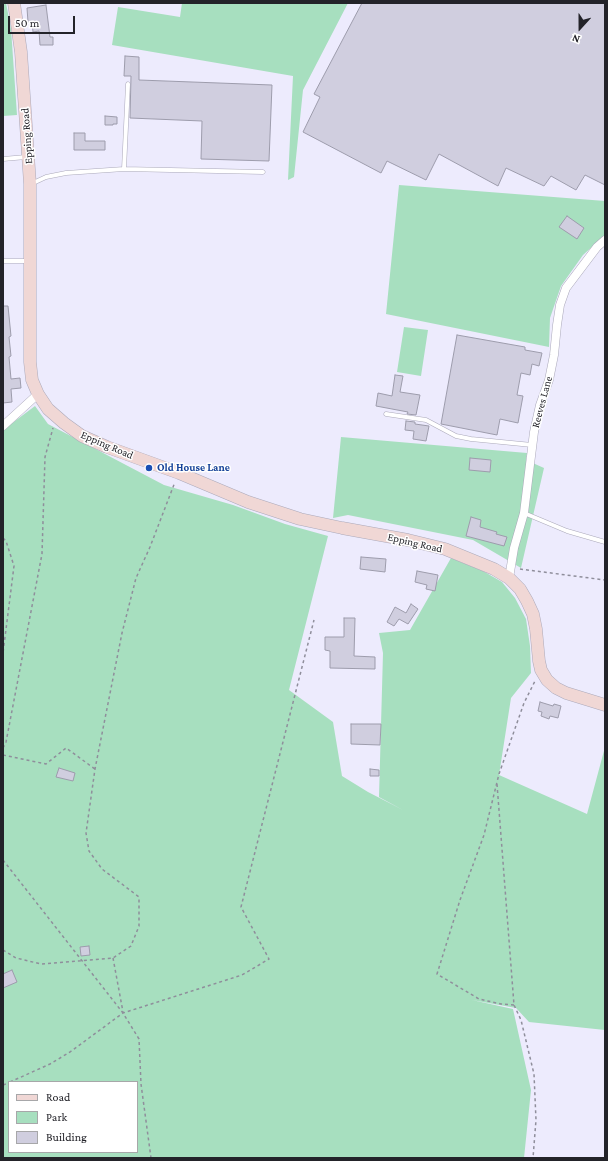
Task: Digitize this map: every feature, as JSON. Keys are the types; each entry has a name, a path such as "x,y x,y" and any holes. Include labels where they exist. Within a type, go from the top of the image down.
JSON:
{"main road":[{"name":"Epping Road","path":"14,3 21,52 29,157 30,362 32,380 38,394 48,409 88,439 179,473 248,502 300,519 408,540 445,549 494,569 510,573 524,595 533,614 539,661 547,680 556,688 566,693 605,706"}],"street":[{"name":"Reeves Lane","path":"510,573 514,548 524,513 532,445 540,405 549,380 554,355 560,305 566,288 597,247 605,240"},
{"path":"3,426 38,394"}],"lane":[{"path":"124,169 128,84"},
{"path":"3,159 29,157"},
{"path":"30,184 46,177 66,173 124,169 263,172"},
{"path":"3,261 30,261"},
{"path":"386,414 426,420 456,436 471,439 532,445"},
{"path":"524,513 567,531 605,542"}],"path":[{"path":"3,748 6,742 42,554 45,457 57,416"},
{"path":"3,950 16,958 41,964 113,958 131,946 139,926 139,897 102,870 89,851 86,833 95,769 122,633 136,578 150,547 170,491 179,473"},
{"path":"3,538 6,541 14,566 3,653"},
{"path":"510,573 605,580"},
{"path":"12,1081 50,1064 70,1052 123,1014 242,975 269,959 241,907 314,620"},
{"path":"514,1005 501,1004 479,999 437,974 460,900 484,835 497,782 524,703 542,670"},
{"path":"3,755 46,764 66,748 95,769"},
{"path":"497,782 514,1005 521,1020 534,1074 536,1120 533,1158"},
{"path":"3,860 123,1014 139,1039 141,1084 151,1158"},
{"path":"113,958 123,1014"}],"green space":[{"path":"3,3 6,3 11,29 17,115 3,116"},
{"path":"182,3 348,3 303,90 294,177 288,180 293,76 112,45 118,7 180,17"},
{"path":"399,185 605,201 605,235 583,255 561,286 550,318 549,347 386,314"},
{"path":"404,327 428,330 421,376 397,372"},
{"path":"35,406 48,424 164,485 233,505 285,524 328,536 289,690 333,722 342,776 368,792 403,810 379,797 383,653 379,633 410,630 451,558 483,571 502,582 515,598 526,619 530,646 531,673 511,698 499,775 587,814 605,747 605,1030 529,1022 516,1008 472,1000 513,1009 531,1090 524,1158 3,1158 3,430"},
{"path":"341,437 527,453 526,460 544,468 521,568 473,540 348,515 333,518"}],"building":[{"path":"362,3 605,3 605,185 585,175 576,190 551,176 544,186 506,168 498,186 439,154 426,180 387,161 381,173 303,132 320,97 314,94"},
{"path":"46,5 50,37 53,37 53,45 40,45 39,31 33,32 32,21 28,22 27,8"},
{"path":"125,56 139,57 139,80 272,85 269,161 201,159 202,121 130,118 131,76 124,76"},
{"path":"105,116 117,117 117,124 105,125"},
{"path":"74,133 85,133 85,141 105,141 105,150 74,150"},
{"path":"567,216 584,228 577,239 559,227"},
{"path":"3,306 8,306 11,336 9,337 11,356 9,357 11,379 20,378 21,388 11,389 12,402 3,403"},
{"path":"457,335 525,347 525,350 542,353 539,366 532,364 530,375 521,373 517,395 523,396 518,423 500,419 497,435 441,424"},
{"path":"395,375 403,376 400,392 420,395 416,415 376,406 378,393 392,396"},
{"path":"406,421 429,426 426,441 413,439 414,431 405,430"},
{"path":"470,458 491,460 490,472 469,470"},
{"path":"471,517 481,520 480,527 497,532 496,534 507,537 504,546 466,536"},
{"path":"361,557 386,559 385,572 360,569"},
{"path":"417,571 438,575 435,591 426,589 427,585 415,582"},
{"path":"411,604 418,609 408,624 399,619 394,626 387,622 395,607 406,613"},
{"path":"344,618 355,618 354,656 375,657 375,669 330,668 330,651 325,650 325,637 344,637"},
{"path":"540,702 553,706 554,704 561,706 558,718 550,716 549,719 541,716 542,712 538,711"},
{"path":"351,724 381,724 380,745 351,744"},
{"path":"59,768 75,773 73,781 56,777"},
{"path":"370,769 379,770 379,776 370,776"},
{"path":"89,946 90,955 81,956 80,947"},
{"path":"12,970 17,982 3,988 3,974"}],"place":[{"name":"Old House Lane","path":"149,468"}]}
